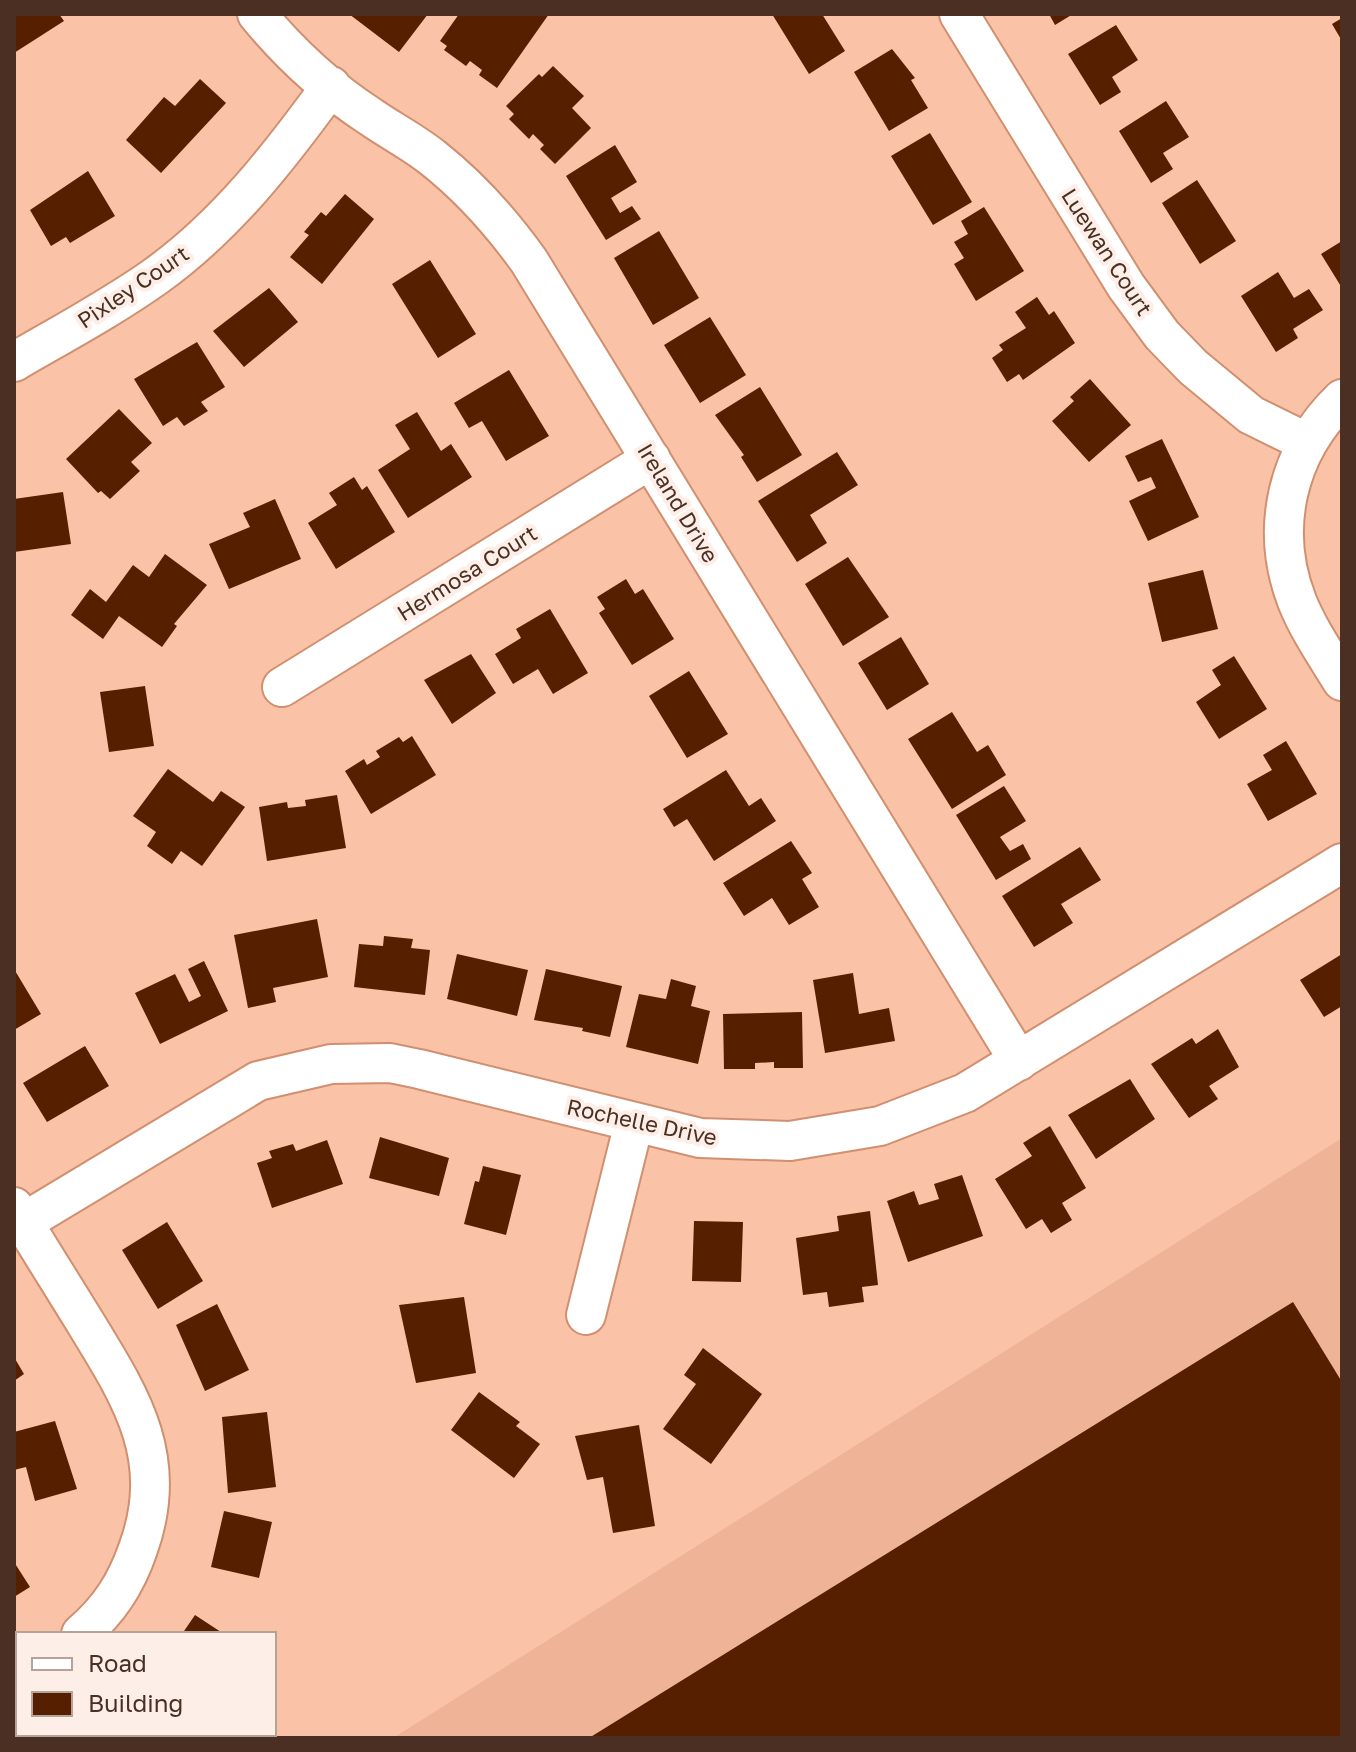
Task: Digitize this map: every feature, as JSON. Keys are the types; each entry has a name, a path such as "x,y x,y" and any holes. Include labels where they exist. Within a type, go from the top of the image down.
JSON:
{"street":[{"name":"Ireland Drive","path":"257,14 296,57 331,86 423,150 492,212 529,261 1019,1061"},
{"name":"Luewan Court","path":"959,14 1126,286 1162,335 1193,367 1251,415 1306,442"},
{"name":"Pixley Court","path":"14,362 155,277 214,229 285,150 331,86"},
{"path":"1342,399 1306,442 1293,469 1286,499 1285,559 1304,616 1342,681"},
{"name":"Hermosa Court","path":"282,687 651,459"},
{"name":"Rochelle Drive","path":"17,1219 232,1094 272,1076 331,1064 390,1063 685,1136 729,1141 820,1138 909,1117 965,1093 1342,863"},
{"path":"586,1315 634,1123"},
{"path":"17,1219 131,1398 148,1451 151,1491 130,1574 115,1600 83,1632"}],"shaded area":[{"path":"1342,1138 1342,1738 393,1738"}],"building":[{"path":"14,14 59,14 64,21 14,53"},
{"path":"349,14 428,14 399,52"},
{"path":"459,14 549,14 497,88 479,75 482,70 470,61 466,66 444,50 447,46 440,41"},
{"path":"772,14 822,14 845,51 809,74"},
{"path":"1049,14 1073,14 1055,25"},
{"path":"1342,18 1342,41 1332,24"},
{"path":"1116,25 1138,60 1112,77 1121,92 1100,105 1068,54"},
{"path":"892,49 915,78 911,80 928,108 889,131 854,72"},
{"path":"553,66 584,96 572,108 591,128 555,164 540,149 544,145 533,134 529,139 509,119 514,114 506,106 539,74 542,77"},
{"path":"200,79 226,103 161,173 126,140 164,97 175,106"},
{"path":"1166,101 1189,137 1163,153 1173,169 1151,183 1119,131"},
{"path":"930,133 972,202 933,225 891,156"},
{"path":"615,145 637,182 611,198 620,213 632,206 641,219 606,240 566,176"},
{"path":"88,171 115,216 70,243 66,237 51,246 30,210"},
{"path":"1197,180 1236,241 1200,264 1162,203"},
{"path":"345,194 374,219 322,284 290,257 309,235 304,232 321,212 326,216"},
{"path":"984,207 1024,271 976,301 954,264 964,258 954,242 968,234 961,221"},
{"path":"659,231 699,298 653,325 614,258"},
{"path":"1342,241 1342,288 1321,254"},
{"path":"430,260 476,334 438,358 392,284"},
{"path":"1278,272 1294,298 1309,289 1323,310 1293,329 1298,338 1276,352 1241,296"},
{"path":"269,288 298,322 244,367 213,331"},
{"path":"1037,297 1049,315 1054,311 1075,343 1023,380 1019,374 1007,382 992,358 1003,350 999,345 1026,328 1015,312"},
{"path":"710,317 746,375 700,403 664,345"},
{"path":"197,342 225,387 201,402 208,411 184,426 177,417 163,426 134,379"},
{"path":"509,370 549,436 506,461 482,421 469,428 454,403"},
{"path":"1090,379 1131,425 1089,462 1052,421 1074,401 1070,397"},
{"path":"760,387 802,455 757,482 741,457 744,455 715,415"},
{"path":"119,409 152,443 131,462 140,471 110,499 101,491 98,493 66,459"},
{"path":"417,412 441,451 451,444 472,477 408,518 378,470 410,449 395,425"},
{"path":"1162,439 1199,517 1148,541 1129,501 1156,488 1151,477 1138,482 1125,456"},
{"path":"837,452 858,485 810,515 827,543 797,562 758,501"},
{"path":"354,477 362,490 367,486 395,532 336,569 308,523 337,505 329,493"},
{"path":"63,492 71,544 14,552 14,499"},
{"path":"275,499 301,559 229,589 209,544 250,527 243,513"},
{"path":"165,554 207,585 174,624 177,626 162,647 119,616 103,639 71,615 90,589 106,602 133,565 149,577"},
{"path":"848,557 889,617 843,646 805,584"},
{"path":"1203,570 1218,629 1162,642 1148,583"},
{"path":"626,579 635,594 643,589 674,639 632,665 599,613 605,609 597,597"},
{"path":"550,609 588,673 553,694 538,669 513,684 495,654 521,638 516,629"},
{"path":"901,637 929,684 887,710 858,663"},
{"path":"471,654 496,693 452,724 424,680"},
{"path":"1234,656 1267,709 1219,739 1196,702 1221,685 1212,670"},
{"path":"689,671 728,734 687,758 649,696"},
{"path":"145,686 154,746 109,752 100,692"},
{"path":"952,712 977,752 988,745 1006,775 952,809 908,739"},
{"path":"412,736 436,775 371,814 345,771 364,759 367,765 380,757 376,751 399,737 403,742"},
{"path":"1286,741 1317,794 1268,821 1247,784 1272,770 1263,755"},
{"path":"168,769 213,802 221,791 245,807 202,866 181,851 172,864 147,846 156,832 133,816"},
{"path":"726,770 749,806 761,798 776,821 714,861 687,819 674,827 663,809"},
{"path":"1004,786 1026,821 1000,837 1010,851 1023,844 1031,859 996,880 956,815"},
{"path":"337,795 346,848 267,861 259,807 287,802 288,808 306,806 305,800"},
{"path":"791,841 812,873 802,879 819,907 789,925 772,898 744,916 723,883"},
{"path":"1080,847 1101,880 1061,904 1073,923 1034,947 1002,896"},
{"path":"317,919 328,977 273,988 276,1002 248,1008 234,935"},
{"path":"384,936 413,939 411,948 430,950 425,995 354,987 359,944 383,946"},
{"path":"457,954 528,970 517,1016 447,999"},
{"path":"1342,954 1342,1006 1324,1017 1300,980"},
{"path":"204,961 228,1011 160,1044 135,993 175,974 189,1002 201,996 188,969"},
{"path":"14,969 41,1014 14,1030"},
{"path":"546,969 622,986 610,1037 582,1031 583,1028 534,1020"},
{"path":"853,973 859,1014 889,1008 895,1041 825,1053 813,980"},
{"path":"671,979 696,986 691,1006 710,1011 698,1064 626,1047 639,994 666,999"},
{"path":"802,1012 803,1068 774,1068 774,1062 755,1063 755,1069 724,1069 723,1014"},
{"path":"1218,1029 1239,1067 1209,1086 1218,1099 1189,1118 1151,1064 1192,1038 1196,1044"},
{"path":"85,1046 109,1086 47,1122 23,1083"},
{"path":"1130,1079 1155,1119 1096,1159 1068,1115"},
{"path":"1050,1126 1086,1188 1062,1203 1072,1220 1051,1233 1042,1219 1026,1229 995,1179 1032,1156 1023,1143"},
{"path":"380,1137 449,1158 439,1196 369,1178"},
{"path":"327,1140 343,1184 272,1208 257,1163 272,1158 269,1151 293,1144 296,1151"},
{"path":"483,1166 521,1175 506,1235 464,1224 475,1181 479,1182"},
{"path":"962,1175 983,1236 908,1262 887,1201 914,1191 919,1205 939,1199 934,1184"},
{"path":"870,1211 878,1285 862,1287 864,1302 829,1307 827,1292 803,1295 796,1238 839,1231 837,1216"},
{"path":"694,1221 743,1222 741,1282 692,1281"},
{"path":"167,1222 203,1281 158,1309 122,1250"},
{"path":"464,1297 476,1373 416,1383 399,1305"},
{"path":"1293,1302 1342,1382 1342,1738 589,1738"},
{"path":"217,1304 249,1370 205,1391 176,1325"},
{"path":"703,1348 762,1394 711,1464 663,1429 696,1384 684,1375"},
{"path":"14,1357 24,1374 14,1381"},
{"path":"479,1392 520,1422 516,1426 540,1444 514,1478 451,1430"},
{"path":"267,1412 276,1487 228,1493 222,1417"},
{"path":"55,1421 77,1489 35,1501 26,1467 14,1470 14,1432"},
{"path":"639,1425 655,1526 613,1533 603,1477 587,1480 575,1436"},
{"path":"224,1511 272,1522 259,1578 211,1567"},
{"path":"14,1562 30,1587 14,1597"},
{"path":"195,1615 221,1632 183,1632"},
{"path":"168,1736 170,1738 65,1738"}]}
